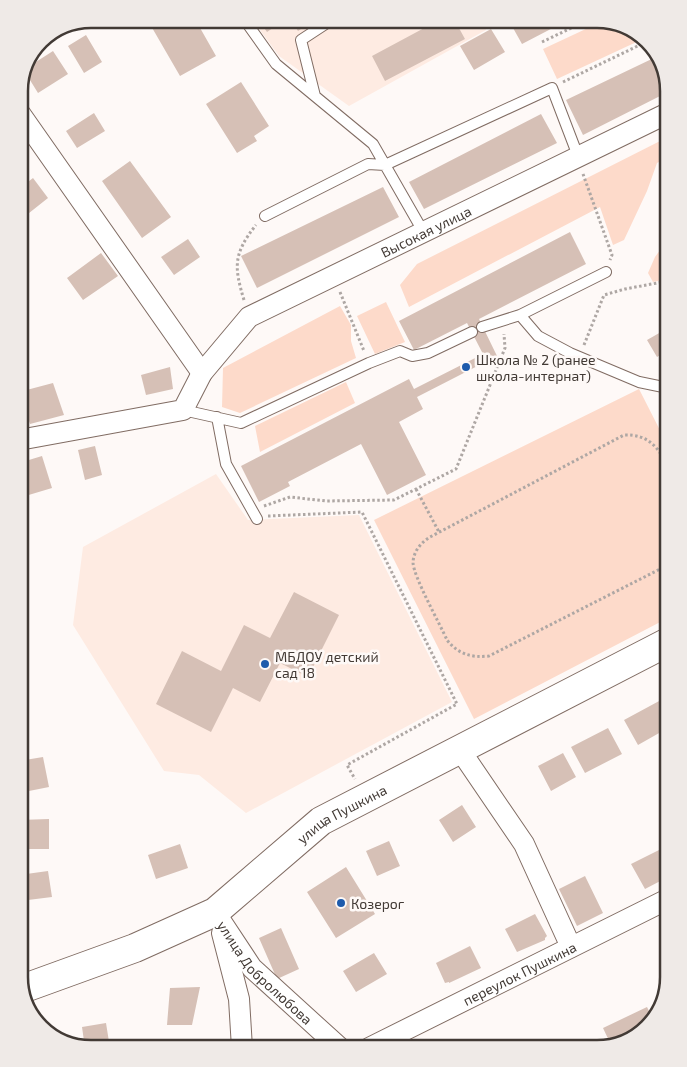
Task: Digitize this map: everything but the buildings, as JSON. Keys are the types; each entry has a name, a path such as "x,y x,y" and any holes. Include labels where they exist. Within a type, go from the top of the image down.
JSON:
{"street":[{"name":"Высокая улица","path":"184,410 202,373 249,317 660,117"},
{"path":"28,125 202,373"},
{"path":"28,438 184,410"},
{"name":"улица Пушкина","path":"28,987 136,948 216,912 321,821 660,646"},
{"path":"460,750 524,844 571,947"},
{"name":"переулок Пушкина","path":"386,1040 660,903"},
{"path":"216,912 239,999 241,1039"},
{"name":"улица Добролюбова","path":"216,912 252,968 331,1039"}],"lane":[{"path":"250,28 276,64 373,144 424,233"},
{"path":"315,96 301,40 320,28"},
{"path":"265,216 368,164 385,165 552,88 578,156"},
{"path":"482,327 520,315 606,272"},
{"path":"520,315 538,336 639,382 660,386"},
{"path":"184,410 241,423 369,363 400,351 412,356 428,353 472,332"},
{"path":"216,418 226,464 260,518"}],"path":[{"path":"542,42 571,28"},
{"path":"552,88 640,45"},
{"path":"578,156 612,255 606,272"},
{"path":"249,317 237,275 238,252 254,226 265,216"},
{"path":"579,356 604,295 625,288 660,282"},
{"path":"342,295 366,357"},
{"path":"261,507 290,497 326,500 394,500 456,469 505,348 504,320"},
{"path":"660,452 650,442 636,434 624,435 422,542 416,551 413,561 415,574 447,640 454,648 464,654 476,657 489,656 660,569"},
{"path":"416,489 440,532"},
{"path":"260,518 362,512 458,704 347,765 359,787"}],"shaded area":[{"path":"259,28 485,28 486,30 349,106 279,56"},
{"path":"588,28 617,31 637,42 557,79 543,49"},
{"path":"660,141 660,161 657,163 647,191 624,240 613,245 600,207 409,307 400,285 417,264"},
{"path":"660,250 660,281 653,282 648,273"},
{"path":"386,302 405,342 375,354 357,316"},
{"path":"340,306 351,325 351,341 356,358 240,413 222,407 223,368"},
{"path":"346,382 355,403 260,452 255,426"},
{"path":"639,389 660,430 660,622 474,719 374,520"},
{"name":"МБДОУ детский сад 18","path":"216,474 248,520 359,515 452,702 246,813 199,775 164,771 73,625 83,547"}],"place":[{"name":"Школа № 2 (ранее школа-интернат)","path":"466,367"},
{"name":"МБДОУ детский сад 18","path":"265,664"},
{"name":"Козерог","path":"341,903"}]}
